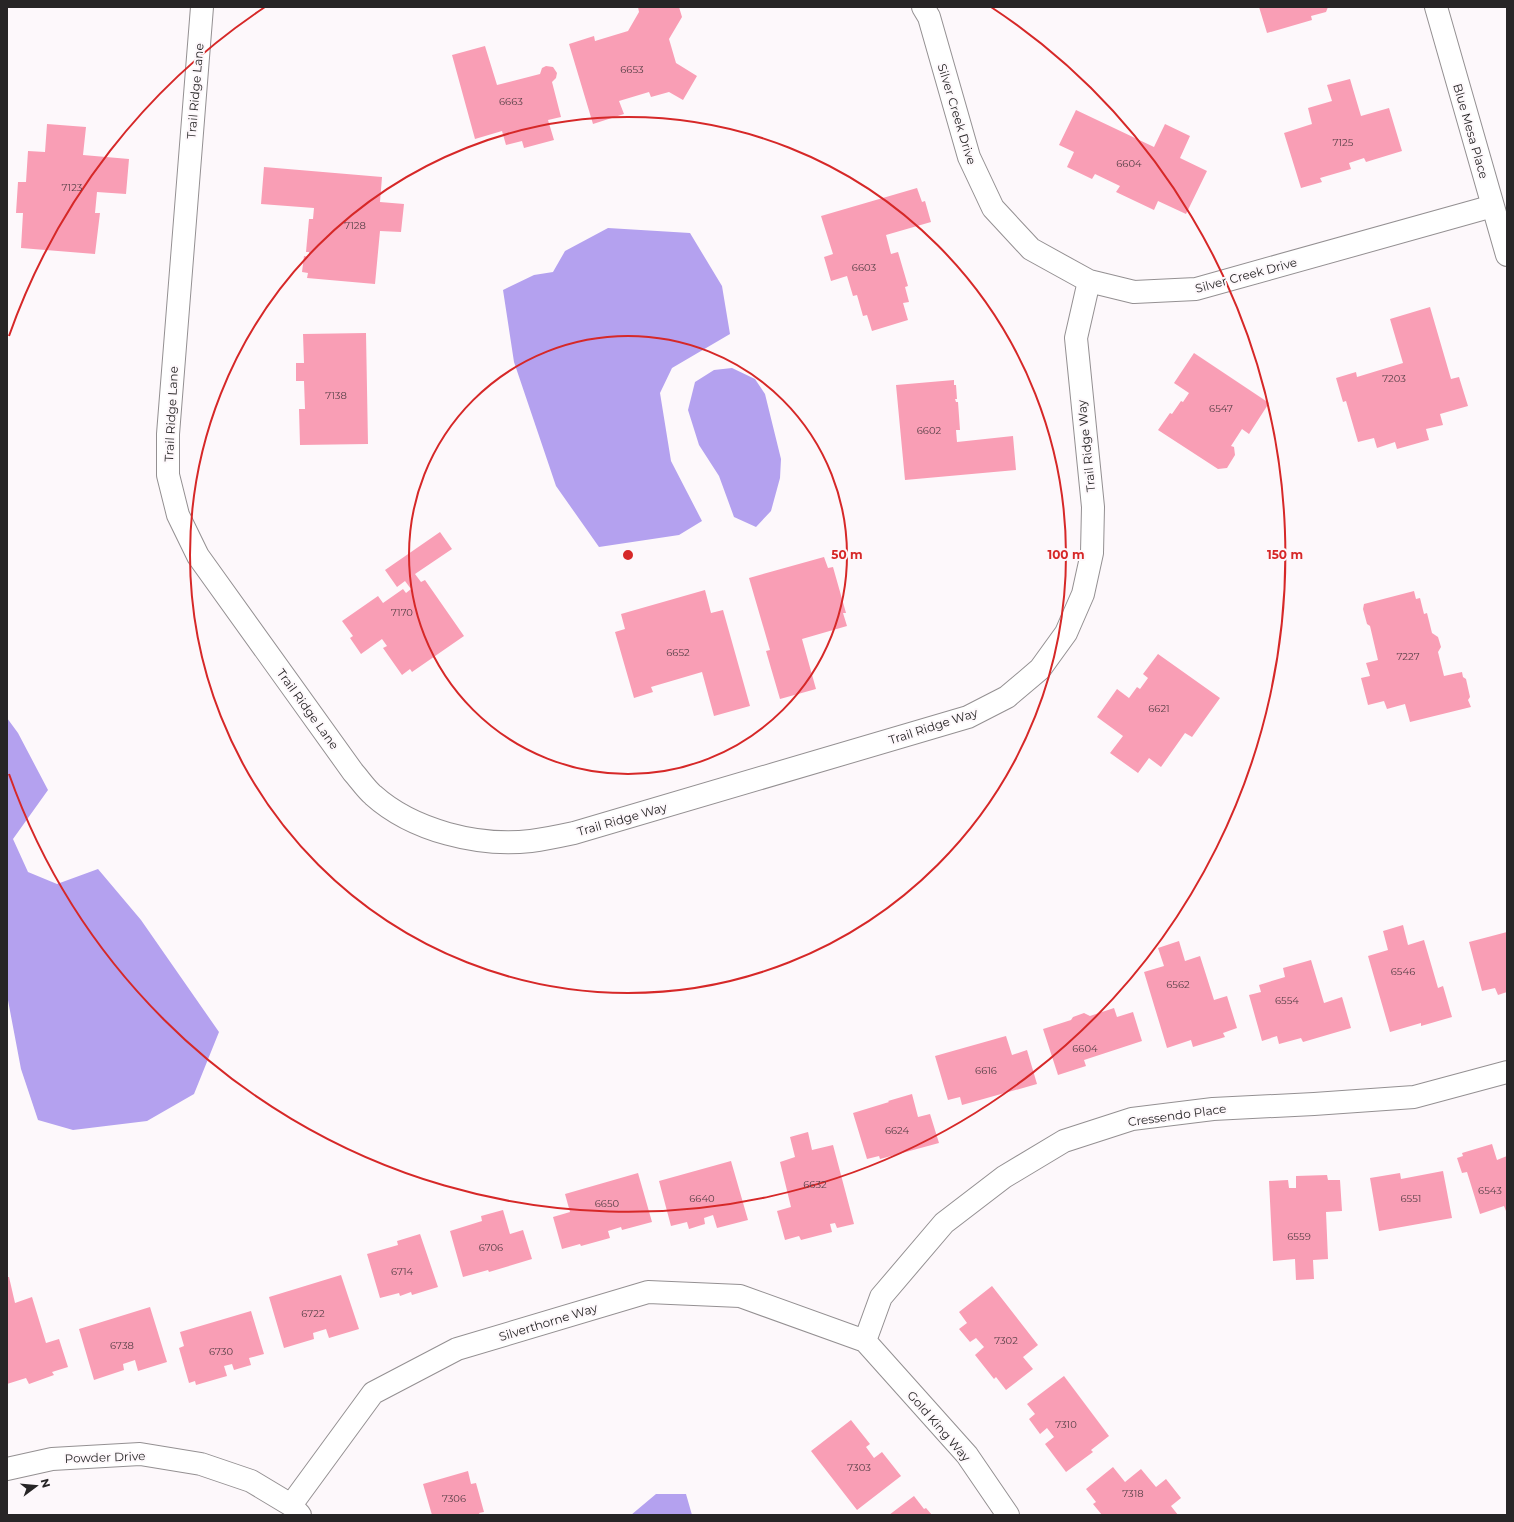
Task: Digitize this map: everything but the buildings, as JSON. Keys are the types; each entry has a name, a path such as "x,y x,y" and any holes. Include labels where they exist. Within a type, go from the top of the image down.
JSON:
{"street":[{"name":"Trail Ridge Lane","path":"202,7 168,434 168,474 178,515 198,556 353,772 374,795 404,818 447,834"},
{"name":"Silver Creek Drive","path":"923,7 929,17 969,157 993,208 1031,249 1089,281 1134,292 1196,290 1493,206"},
{"name":"Blue Mesa Place","path":"1436,7 1507,255"},
{"name":"Trail Ridge Way","path":"447,834 488,842 530,841 574,833 968,717 1007,698 1040,670 1066,634 1083,594 1092,553 1092,508 1076,338 1089,281"},
{"name":"Cressendo Place","path":"865,1341 881,1297 944,1223 1004,1177 1064,1141 1132,1119 1213,1109 1414,1097 1507,1072"},
{"name":"Silverthorne Way","path":"296,1510 373,1393 457,1349 648,1292 740,1296 865,1341"},
{"name":"Gold King Way","path":"865,1341 966,1455 1008,1515"},
{"name":"Powder Drive","path":"7,1469 52,1459 140,1454 201,1464 251,1481 296,1510"}],"shaded area":[{"path":"608,228 690,233 722,286 730,334 672,368 660,393 671,461 702,521 679,535 599,547 556,486 514,362 503,290 534,275 553,272 565,251"},
{"path":"732,368 755,379 765,394 781,459 780,478 771,511 756,527 734,517 719,476 699,445 688,410 695,382 714,370"},
{"path":"7,718 18,733 48,790 13,839 28,872 57,884 98,869 141,920 219,1032 194,1094 147,1121 73,1130 38,1120 21,1069 7,995"},
{"path":"656,1494 686,1494 692,1515 631,1515"}]}
